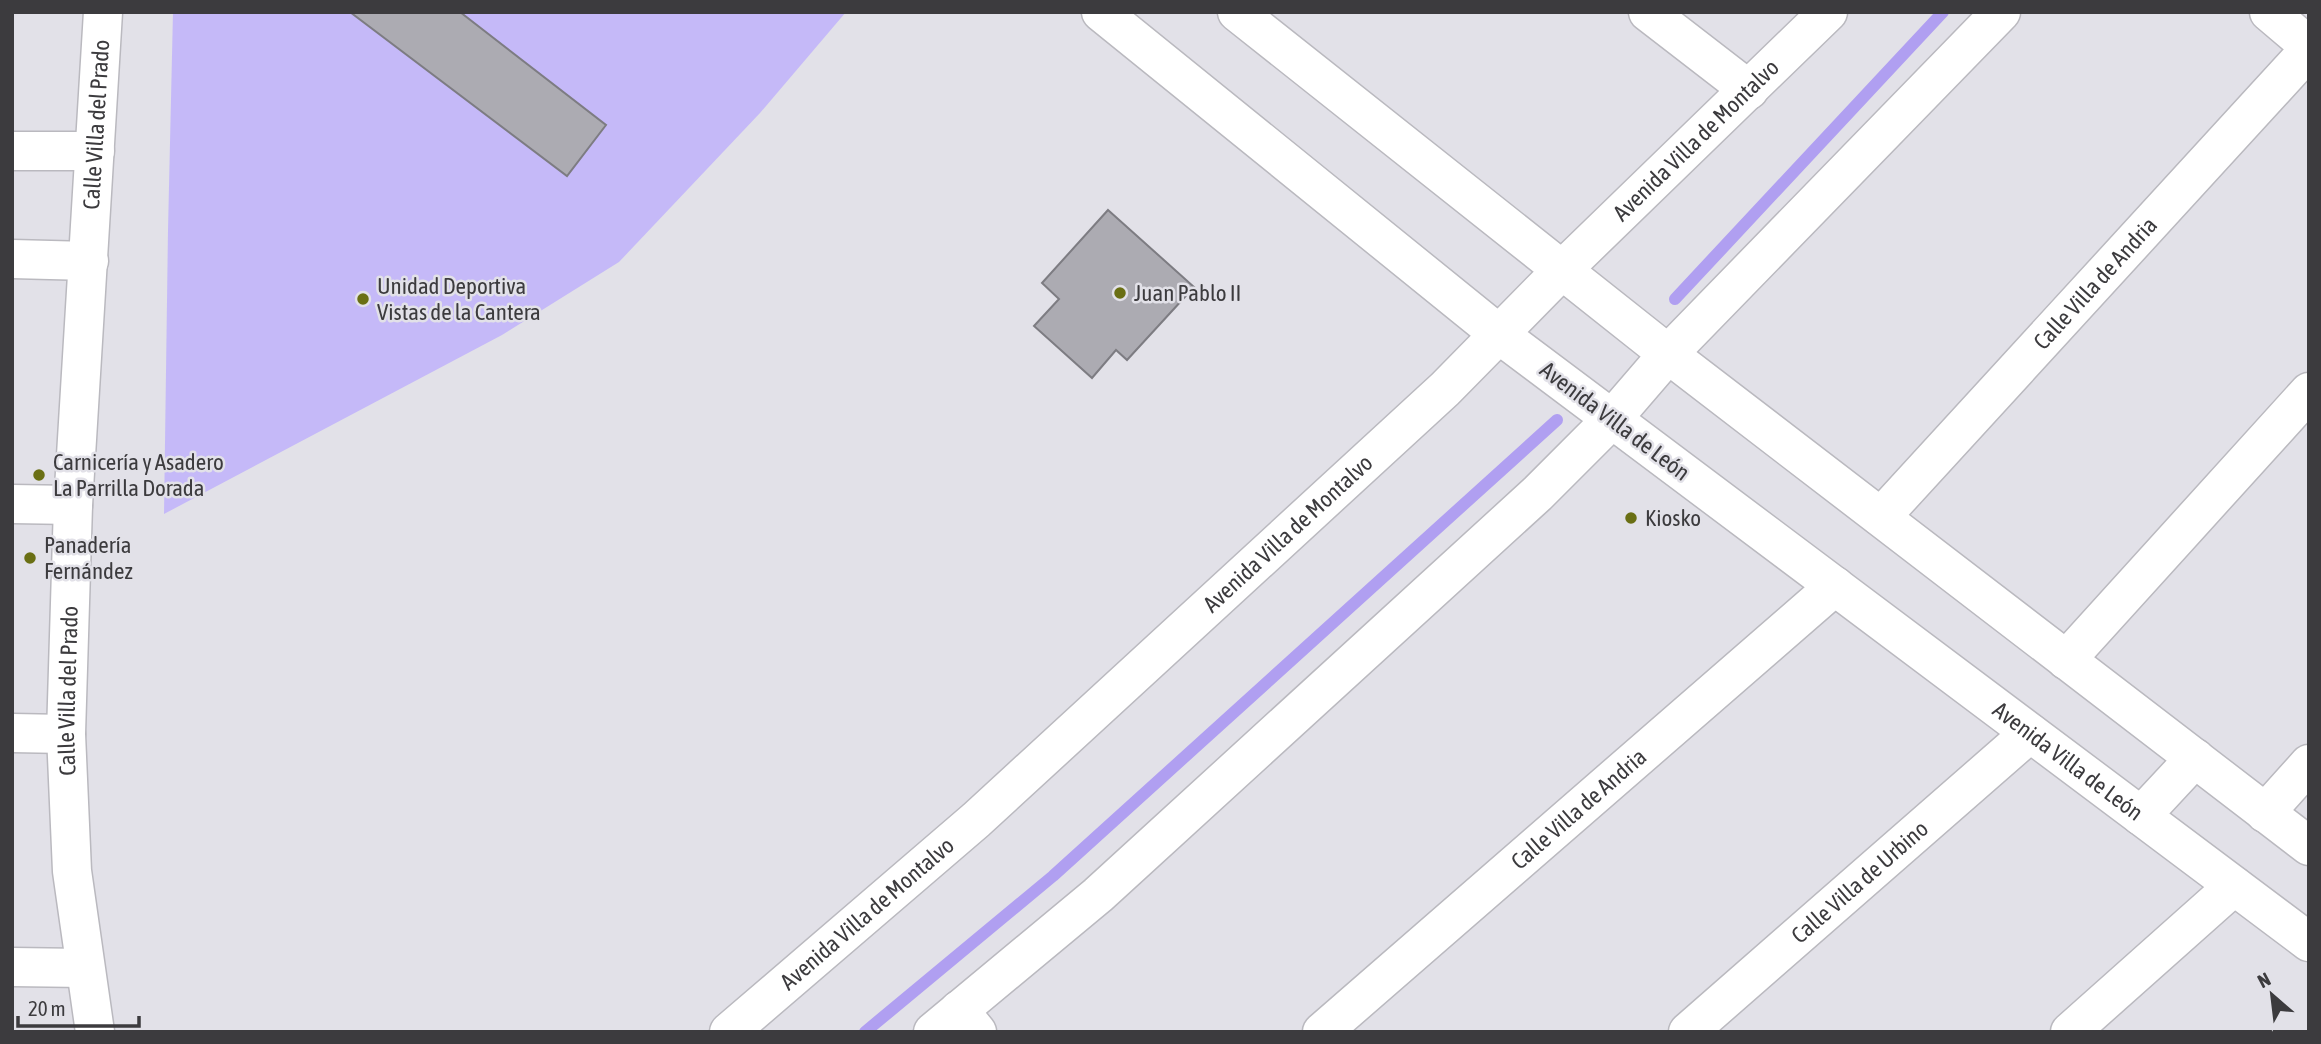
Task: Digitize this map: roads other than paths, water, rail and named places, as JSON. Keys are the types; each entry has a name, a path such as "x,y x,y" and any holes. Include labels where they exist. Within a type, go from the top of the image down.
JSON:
{"street":[{"name":"Calle Villa del Prado","path":"95,1032 72,871 66,734 73,505 103,12"},
{"name":"Avenida Villa de León","path":"1101,12 1500,334 2309,942"},
{"path":"1237,12 1668,354 2309,846"},
{"path":"1648,12 1749,90"},
{"name":"Avenida Villa de Montalvo","path":"729,1032 976,820 1435,399 1563,269 1828,12"},
{"path":"956,1025 1526,503 1612,419 1668,354 2001,12"},
{"path":"2269,12 2309,48"},
{"name":"Calle Villa de Andria","path":"1881,517 2309,48"},
{"path":"12,151 95,151"},
{"path":"12,259 89,261"},
{"path":"2066,660 2309,392"},
{"path":"12,504 73,505"},
{"name":"Calle Villa de Andria","path":"1322,1032 1835,586"},
{"path":"12,733 66,734"},
{"name":"Calle Villa de Urbino","path":"1688,1032 2029,733"},
{"path":"2141,816 2194,758"},
{"path":"2265,813 2309,764"},
{"path":"2070,1032 2234,886"},
{"path":"12,967 85,968"}],"waterway":[{"path":"1675,299 1943,12"},
{"path":"865,1032 1053,876 1557,420"}],"place":[{"name":"Juan Pablo II","path":"1120,293"},
{"name":"Unidad Deportiva Vistas de la Cantera","path":"363,299"},
{"name":"Carnicería y Asadero La Parrilla Dorada","path":"39,475"},
{"name":"Kiosko","path":"1631,518"},
{"name":"Panadería Fernández","path":"30,558"}]}
